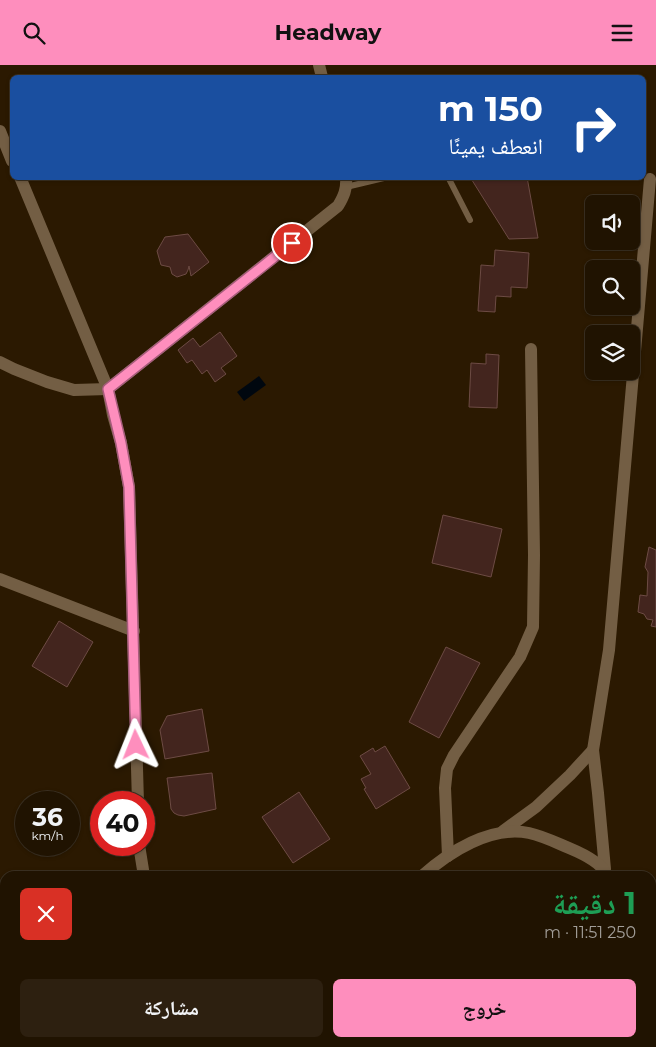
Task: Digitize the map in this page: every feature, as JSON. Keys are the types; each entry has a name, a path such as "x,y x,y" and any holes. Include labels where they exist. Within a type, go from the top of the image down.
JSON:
{"street":[{"path":"1,137 10,157"},
{"path":"606,871 593,750 609,650 650,179"},
{"path":"21,180 108,389 121,443 129,487 138,791"},
{"path":"0,362 38,379 74,390 108,389 338,206 344,196 346,182"},
{"path":"448,856 445,788 447,769 454,755 520,657 534,627 531,349"},
{"path":"0,579 134,631"},
{"path":"428,871 470,843 503,831 536,807 593,750"},
{"path":"503,831 529,833 556,842 584,855 604,871"},
{"path":"141,856 143,871"}],"lane":[{"path":"346,182 363,180"},
{"path":"450,180 470,220"}],"shaded area":[{"path":"259,376 266,385 244,401 237,392"}],"building":[{"path":"472,180 528,180 538,238 509,239"},
{"path":"188,234 209,262 191,276 189,266 186,274 177,277 172,274 170,267 161,265 157,251 165,237"},
{"path":"495,250 529,253 527,288 511,287 511,297 496,296 495,312 478,311 481,265 494,266"},
{"path":"220,332 237,356 221,368 226,374 215,382 207,370 202,374 192,360 187,363 178,350 193,338 200,347"},
{"path":"486,354 499,355 497,408 469,407 471,363 486,364"},
{"path":"443,515 502,529 491,577 432,563"},
{"path":"649,547 656,550 656,627 651,626 653,620 647,619 644,614 638,612 640,595 647,596 648,572 645,567"},
{"path":"59,621 93,642 67,687 32,666"},
{"path":"446,647 480,663 439,738 409,722"},
{"path":"202,709 209,751 165,759 160,730 167,716"},
{"path":"385,746 410,788 376,809 364,789 366,788 361,779 371,774 360,756 373,748 375,752"},
{"path":"212,773 216,809 184,816 174,813 171,809 167,778"},
{"path":"299,792 330,839 293,863 262,817"}],"route":[{"path":"136,745 129,487 108,389 292,243"}]}
